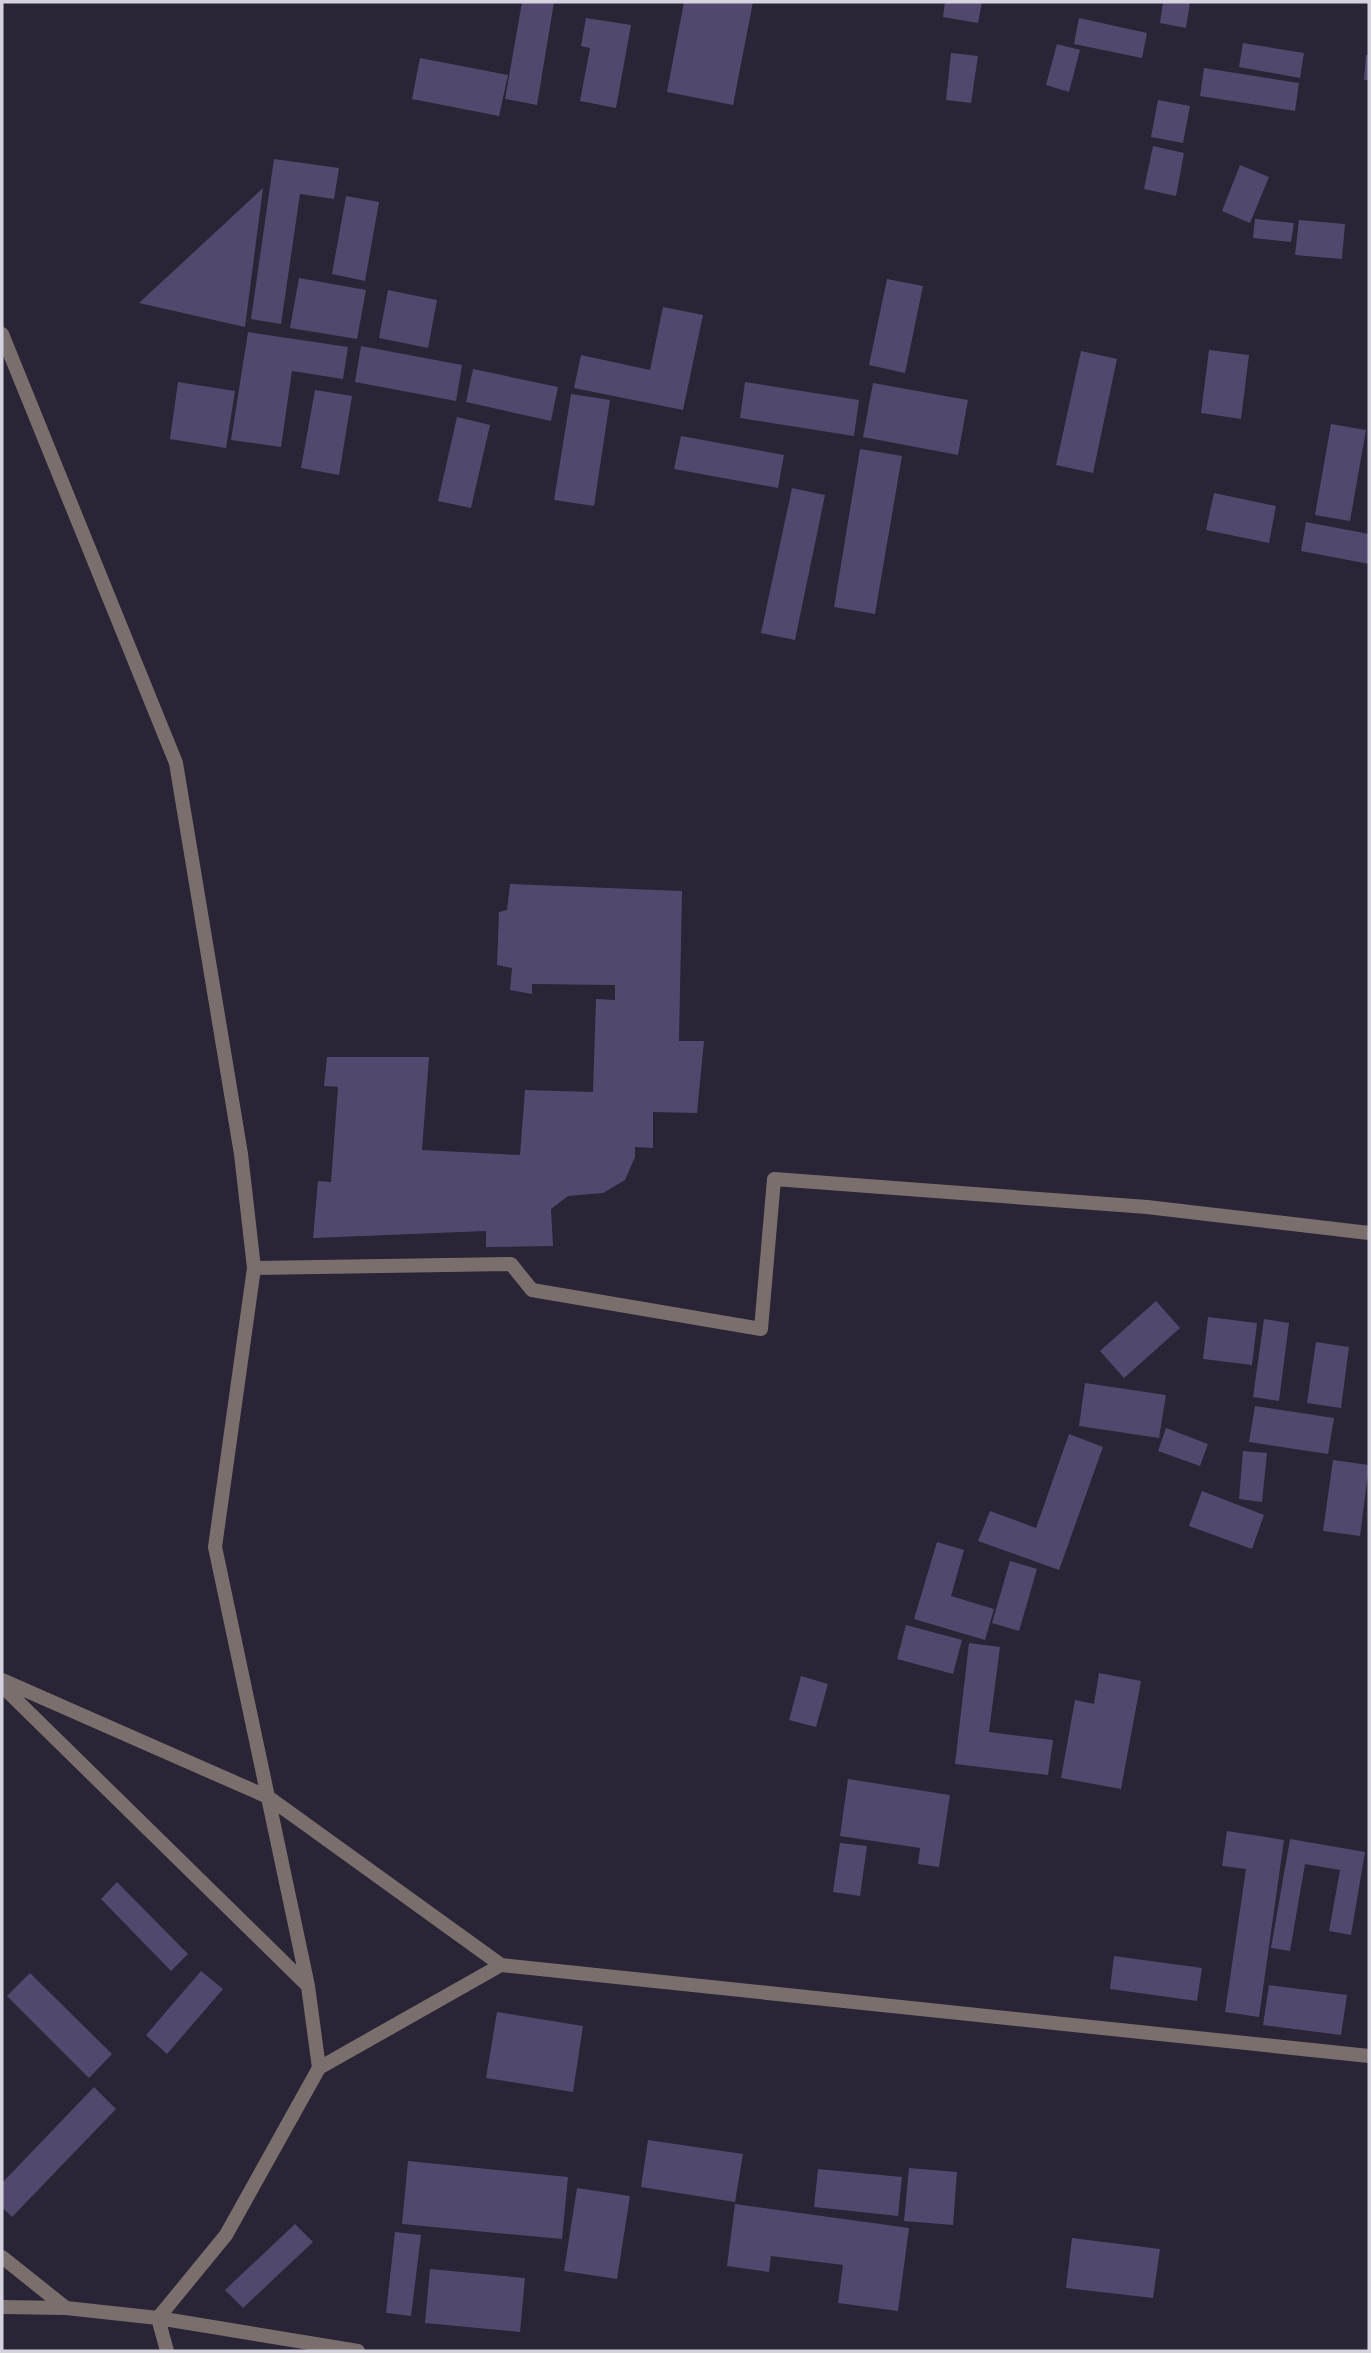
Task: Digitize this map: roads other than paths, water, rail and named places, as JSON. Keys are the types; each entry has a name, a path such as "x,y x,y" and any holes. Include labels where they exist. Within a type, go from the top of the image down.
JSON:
{"street":[{"path":"2,334 176,763 241,1154 254,1268 215,1547 308,1986 319,2068"},
{"path":"254,1268 511,1265 533,1290 761,1329 774,1179 1147,1207 1369,1233"},
{"path":"2,1683 268,1797 501,1965 1369,2056"},
{"path":"2,1683 308,1986"},
{"path":"158,2318 226,2235 319,2068 501,1965"},
{"path":"2,2258 66,2308"},
{"path":"2,2307 66,2308 158,2318 358,2351"},
{"path":"158,2318 167,2351"}]}
